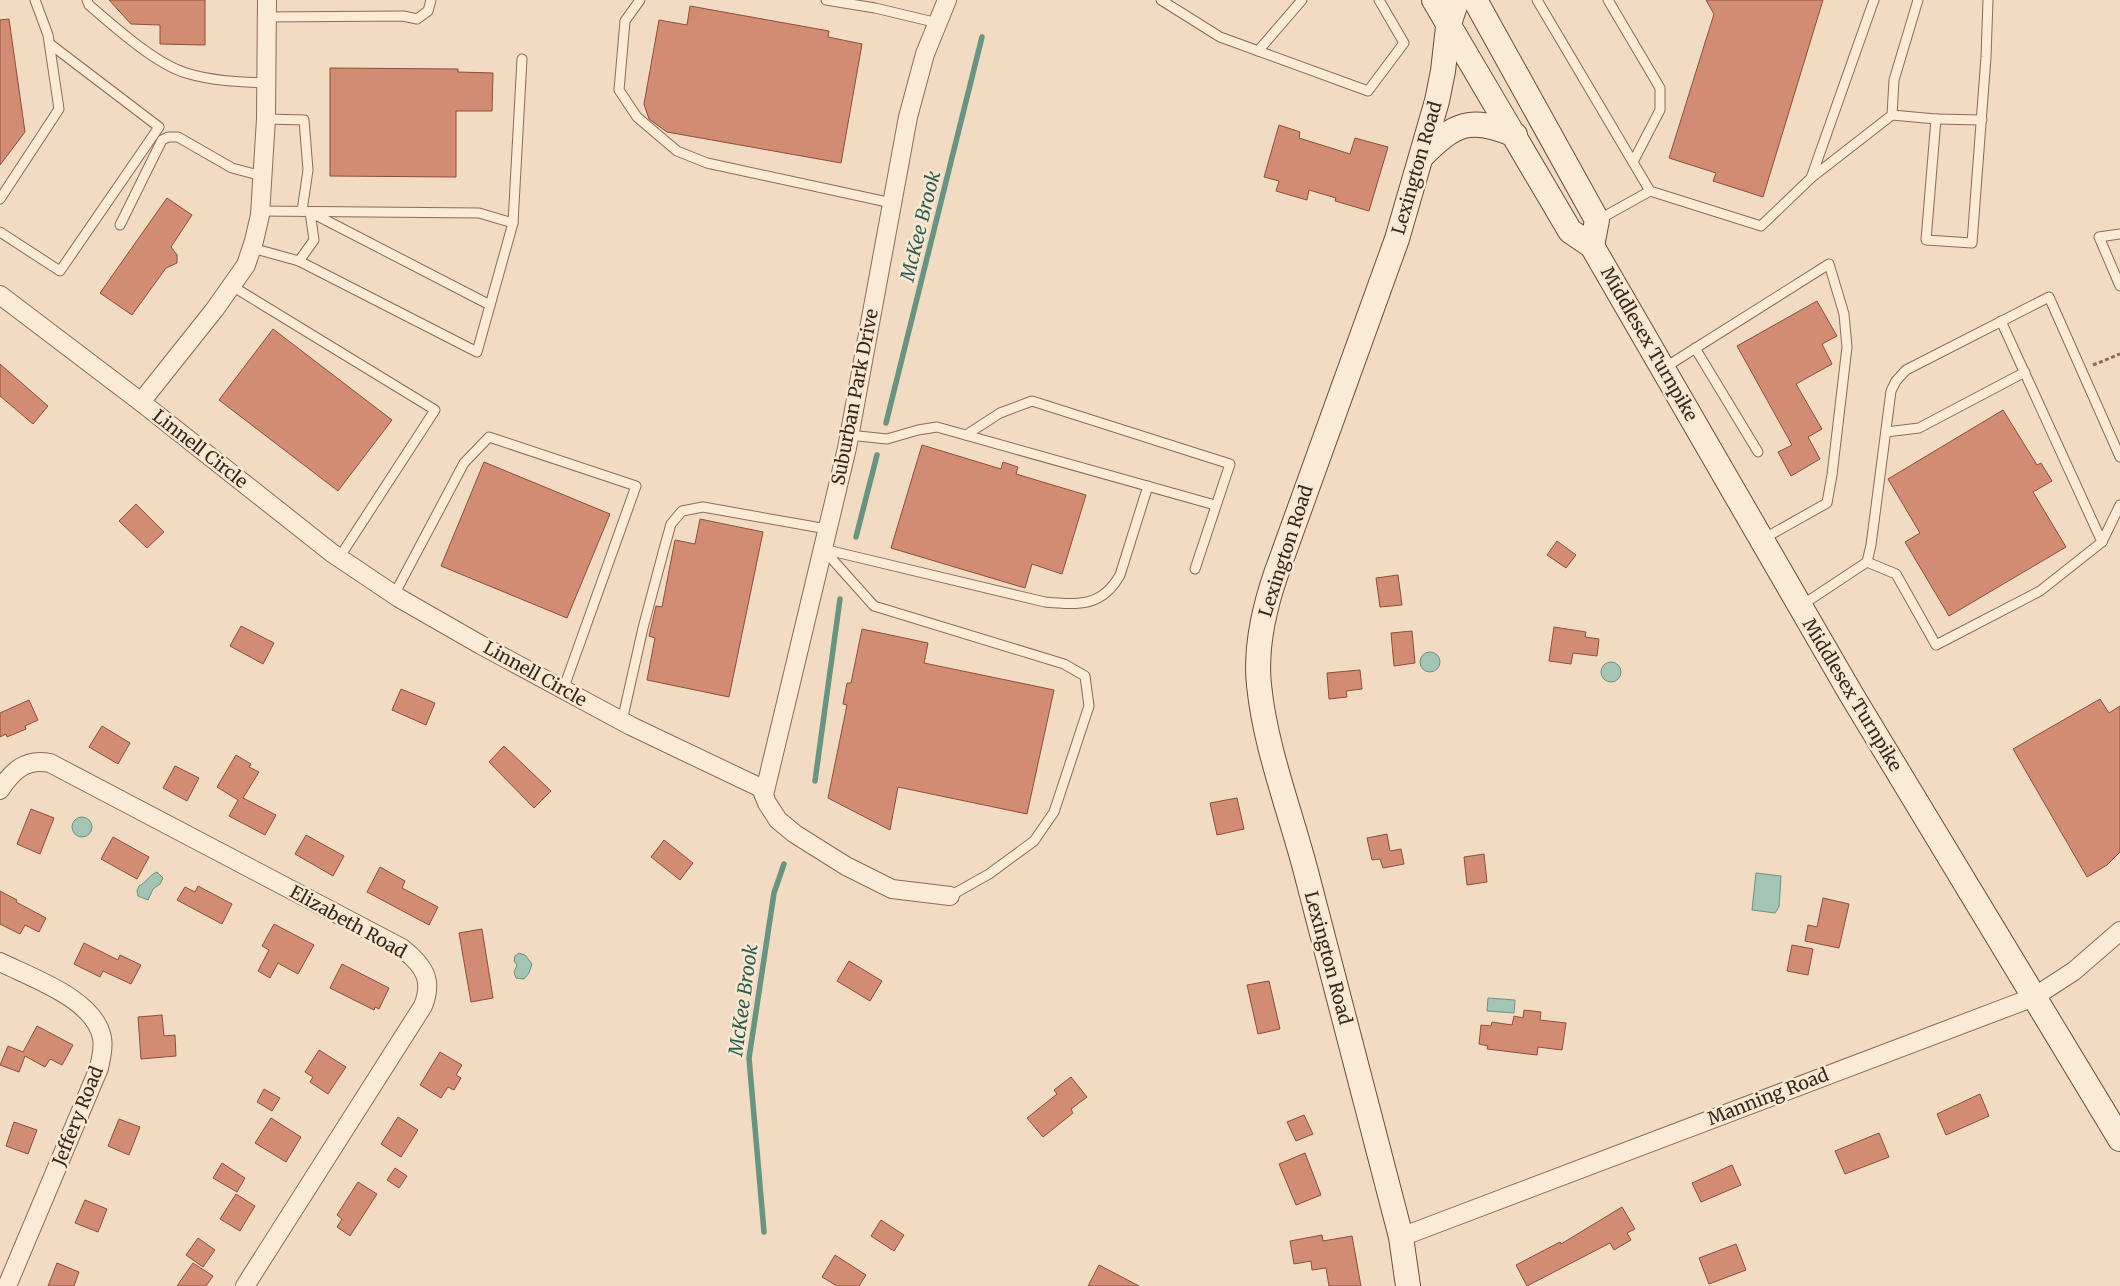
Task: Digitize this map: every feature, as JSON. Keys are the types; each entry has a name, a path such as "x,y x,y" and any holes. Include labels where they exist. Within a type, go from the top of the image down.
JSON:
{"main road":[{"name":"Middlesex Turnpike","path":"1434,0 1570,231 1592,246 1664,368 1799,607 2120,1139"},
{"name":"Lexington Road","path":"1408,1286 1401,1237 1292,819 1267,733 1259,684 1259,647 1267,600 1397,239 1439,94 1448,26 1458,0"},
{"path":"1475,0 1597,220"},
{"path":"1420,158 1440,138 1461,127 1478,124 1488,125 1514,135"},
{"name":"Middlesex Turnpike","path":"1592,246 1597,220"}],"street":[{"name":"Suburban Park Drive","path":"764,795 849,435 908,117 925,54 947,0"},
{"name":"Linnell Circle","path":"140,402 216,309 246,265 252,248 260,211 266,119 267,9"},
{"name":"Linnell Circle","path":"0,295 339,558 394,595 622,721 707,764 748,780 761,788 778,820 795,834 846,866 892,889 950,896"},
{"name":"Elizabeth Road","path":"0,790 9,776 19,767 40,761 50,763 402,948 415,958 424,971 427,995 423,1006 246,1286"},
{"name":"Manning Road","path":"1401,1237 2034,997 2074,971 2120,931"},
{"name":"Jeffery Road","path":"0,962 80,1004 89,1012 102,1037 103,1051 99,1068 7,1286"}],"lane":[{"path":"0,199 59,109 50,44 35,0"},
{"path":"86,0 89,5 163,62 185,73 224,81 266,83"},
{"path":"267,9 403,16 417,19 428,11 431,0"},
{"path":"640,0 625,21 619,90 637,117 677,151 707,163 892,202"},
{"path":"826,0 875,8 938,23"},
{"path":"1161,0 1220,36 1368,91 1404,43 1379,0"},
{"path":"1258,51 1302,0"},
{"path":"1537,0 1650,191 1760,226 1810,178 1892,115 1936,119 1982,120"},
{"path":"1608,0 1660,88 1660,110 1633,162"},
{"path":"1810,178 1874,0"},
{"path":"1892,115 1894,80 1918,0"},
{"path":"1936,119 1926,240 1972,243 1982,120 1988,0"},
{"path":"0,232 60,271 159,127 50,44"},
{"path":"252,248 298,262 477,352 513,223 522,59"},
{"path":"266,119 304,120 308,170 306,211 314,240 298,262"},
{"path":"120,224 162,140 168,137 178,137 232,168 262,176"},
{"path":"1597,220 1650,191"},
{"path":"260,211 479,213 513,223"},
{"path":"306,211 490,305"},
{"path":"2120,234 2099,237 2120,286"},
{"path":"1664,368 1829,264 1844,314 1847,347 1827,503 1761,540"},
{"path":"232,286 434,410 339,558"},
{"path":"1799,607 1867,562 1871,545 1891,391 1896,381 1906,370 2049,297 2120,457"},
{"path":"2001,321 2102,542"},
{"path":"1695,348 1758,452"},
{"path":"1886,432 1919,428 2025,372"},
{"path":"966,435 1000,413 1032,401 1230,464 1195,569"},
{"path":"849,435 887,439 937,426 1216,505"},
{"path":"394,595 464,463 489,437 636,486 563,690"},
{"path":"823,548 1045,602 1083,604 1102,597 1113,588 1120,575 1148,486"},
{"path":"1867,562 1896,574 1936,645 2040,591 2102,542 2120,505"},
{"path":"622,721 643,628 671,524 682,511 702,507 827,529"},
{"path":"823,548 874,606 1064,664 1084,676 1089,706 1054,812 1034,841 989,874 950,896"}],"path":[{"path":"2081,370 2120,354"}],"shaded area":[{"path":"1430,652 1437,655 1440,662 1437,669 1430,672 1423,669 1420,662 1423,655"},
{"path":"1611,662 1618,665 1621,672 1618,679 1611,682 1604,679 1601,672 1604,665"},
{"path":"82,817 89,820 92,827 89,834 82,837 75,834 72,827 75,820"},
{"path":"157,872 163,878 160,884 153,889 148,900 138,896 139,886"},
{"path":"1756,873 1781,876 1779,907 1775,913 1752,910"},
{"path":"519,953 525,955 532,964 529,973 524,979 516,978 514,972 517,965 514,961 515,956"},
{"path":"1488,998 1515,1000 1514,1013 1487,1011"}],"building":[{"path":"109,0 205,0 205,45 160,44 160,25 131,24"},
{"path":"1706,0 1823,0 1763,197 1713,181 1716,173 1669,158 1714,14"},
{"path":"690,6 829,31 828,37 862,44 841,163 667,132 649,119 644,104 659,20 687,25"},
{"path":"9,19 25,132 0,165 0,20"},
{"path":"330,68 458,69 458,72 493,73 492,111 456,111 456,177 330,176"},
{"path":"1279,125 1300,132 1299,138 1350,154 1355,138 1388,147 1369,211 1335,201 1336,198 1309,190 1307,200 1276,191 1279,181 1264,177"},
{"path":"167,198 192,215 171,247 177,255 177,263 166,268 132,315 100,293"},
{"path":"1817,301 1837,336 1822,344 1832,364 1796,384 1822,429 1808,437 1820,459 1791,476 1778,452 1792,445 1737,346"},
{"path":"273,329 392,420 338,491 219,400"},
{"path":"0,364 48,406 33,424 0,396"},
{"path":"2003,410 2037,465 2041,463 2052,481 2033,492 2066,547 1949,616 1905,542 1920,533 1888,479"},
{"path":"922,445 1001,469 1003,462 1018,467 1016,474 1086,495 1062,574 1032,564 1025,588 891,548"},
{"path":"484,462 610,514 567,618 441,566"},
{"path":"136,504 164,532 147,548 119,521"},
{"path":"700,519 763,532 729,697 647,680 655,638 649,636 656,606 662,607 675,540 695,544"},
{"path":"1557,541 1576,555 1566,568 1547,555"},
{"path":"1398,575 1402,605 1380,607 1376,578"},
{"path":"241,626 274,643 263,664 230,646"},
{"path":"1554,627 1586,632 1585,637 1599,639 1597,656 1573,653 1571,664 1549,661"},
{"path":"862,629 928,643 924,663 1054,690 1027,814 898,787 890,830 828,798 847,705 843,704 847,683 851,683"},
{"path":"1412,631 1415,663 1394,666 1391,633"},
{"path":"1360,670 1362,689 1346,691 1347,697 1329,699 1327,673"},
{"path":"401,689 435,703 426,725 392,710"},
{"path":"2100,699 2109,713 2120,706 2120,852 2107,865 2087,877 2013,749"},
{"path":"29,700 38,720 25,726 26,729 7,737 6,734 0,737 0,713"},
{"path":"102,726 130,743 118,764 89,747"},
{"path":"504,746 551,791 534,808 489,762"},
{"path":"236,755 251,764 249,767 259,772 243,798 276,815 265,835 229,816 238,800 217,787"},
{"path":"175,766 199,778 187,801 163,788"},
{"path":"1237,798 1244,829 1217,835 1210,803"},
{"path":"31,809 54,818 40,854 17,844"},
{"path":"1387,834 1390,851 1401,849 1404,864 1383,868 1380,859 1372,860 1367,838"},
{"path":"306,835 344,856 333,876 295,854"},
{"path":"113,837 149,857 137,879 101,859"},
{"path":"664,840 693,863 680,880 651,857"},
{"path":"1484,854 1487,882 1467,885 1464,857"},
{"path":"380,867 405,881 402,888 438,907 429,925 367,892"},
{"path":"198,886 232,904 222,924 177,900 185,887 195,892"},
{"path":"0,891 46,918 39,932 25,925 20,934 0,924"},
{"path":"1823,898 1849,904 1839,948 1805,941 1808,925 1817,927"},
{"path":"274,924 314,945 298,974 278,963 270,978 258,971 269,950 262,946"},
{"path":"482,929 493,998 471,1002 459,933"},
{"path":"84,943 118,960 120,955 141,965 131,984 103,971 100,977 74,964"},
{"path":"1792,945 1813,949 1808,975 1787,971"},
{"path":"849,961 882,981 870,1001 837,981"},
{"path":"342,964 389,988 379,1009 375,1007 374,1010 330,988"},
{"path":"1269,981 1280,1029 1258,1034 1247,985"},
{"path":"1524,1010 1541,1012 1540,1020 1566,1023 1562,1050 1538,1047 1537,1055 1487,1049 1488,1046 1479,1044 1481,1025 1491,1026 1492,1022 1512,1025 1514,1016 1523,1018"},
{"path":"162,1015 164,1036 175,1035 176,1056 141,1059 138,1017"},
{"path":"37,1026 73,1045 62,1065 50,1059 45,1067 25,1056 19,1072 0,1065 8,1046 23,1052"},
{"path":"319,1050 346,1067 328,1094 310,1082 313,1077 305,1072"},
{"path":"440,1052 462,1065 456,1075 461,1078 454,1090 448,1087 441,1098 420,1085"},
{"path":"1071,1077 1087,1097 1071,1109 1073,1113 1043,1137 1027,1118 1057,1094 1054,1090"},
{"path":"264,1089 280,1098 272,1111 257,1102"},
{"path":"1980,1094 1989,1116 1946,1135 1937,1114"},
{"path":"1304,1115 1313,1134 1296,1141 1287,1122"},
{"path":"398,1117 418,1130 401,1157 381,1144"},
{"path":"271,1118 301,1137 286,1162 255,1143"},
{"path":"119,1119 140,1127 129,1155 108,1146"},
{"path":"14,1122 37,1130 28,1154 6,1146"},
{"path":"1879,1133 1889,1157 1845,1174 1835,1151"},
{"path":"1305,1153 1321,1195 1296,1205 1279,1164"},
{"path":"222,1163 245,1178 237,1192 213,1178"},
{"path":"1732,1165 1741,1185 1701,1202 1692,1183"},
{"path":"395,1168 407,1176 399,1188 387,1180"},
{"path":"358,1182 377,1194 350,1236 337,1227 342,1219 337,1215"},
{"path":"236,1194 255,1206 240,1231 220,1219"},
{"path":"85,1200 107,1209 98,1232 75,1223"},
{"path":"1622,1207 1635,1229 1627,1233 1631,1240 1614,1250 1610,1243 1527,1286 1516,1265 1560,1242 1561,1244"},
{"path":"881,1220 904,1235 894,1251 871,1236"},
{"path":"1322,1235 1323,1241 1352,1236 1361,1286 1329,1286 1326,1268 1312,1270 1311,1261 1294,1264 1290,1241"},
{"path":"198,1238 215,1250 203,1267 186,1255"},
{"path":"1736,1244 1746,1270 1709,1284 1699,1258"},
{"path":"835,1255 866,1275 859,1286 837,1286 822,1277"},
{"path":"57,1263 79,1272 74,1286 48,1286"},
{"path":"193,1263 213,1276 206,1286 177,1286"},
{"path":"1099,1265 1139,1286 1088,1286"}],"waterway":[{"name":"McKee Brook","path":"886,423 982,37"},
{"name":"McKee Brook","path":"856,537 877,455"},
{"name":"McKee Brook","path":"815,781 840,599"},
{"name":"McKee Brook","path":"764,1232 749,1058 774,893 784,864"}]}
